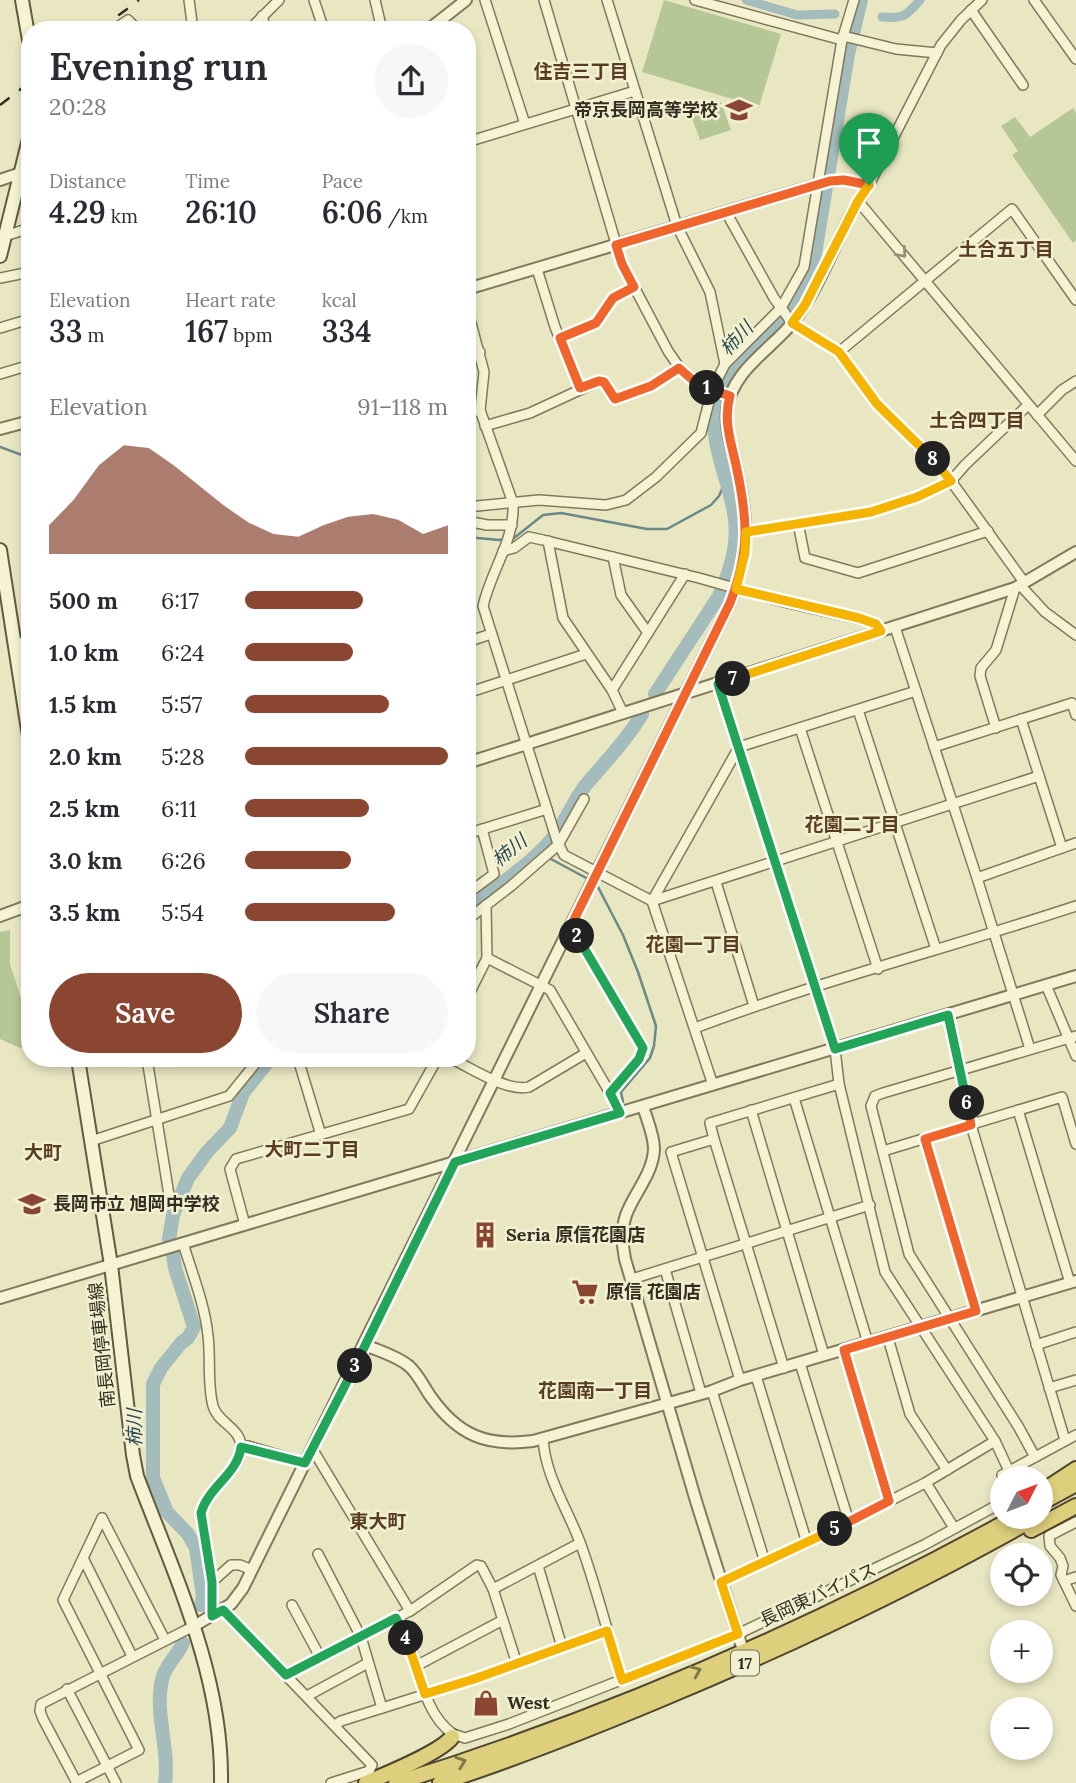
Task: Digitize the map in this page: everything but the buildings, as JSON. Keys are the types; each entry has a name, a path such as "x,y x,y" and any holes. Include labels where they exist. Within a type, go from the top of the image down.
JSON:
{"highway":[{"path":"1054,1483 1076,1469"},
{"path":"1054,1496 1076,1484"},
{"name":"長岡東バイパス","path":"1054,1507 1076,1495"},
{"path":"885,1599 966,1563 1076,1506"},
{"path":"983,1535 990,1530"},
{"name":"長岡東バイパス","path":"396,1783 542,1733 653,1689 800,1626 992,1530"},
{"name":"長岡東バイパス","path":"440,1783 652,1703 783,1647 885,1599 1013,1530"},
{"path":"366,1783 445,1745 452,1735"}],"main road":[{"path":"22,0 26,21"},
{"path":"0,257 21,187"},
{"path":"0,550 21,685"},
{"name":"南長岡停車場線","path":"79,1067 111,1265 132,1455 137,1475 194,1626 216,1720 221,1783"}],"street":[{"path":"189,0 192,21"},
{"path":"257,21 279,0"},
{"path":"314,0 321,21"},
{"path":"374,0 380,21"},
{"path":"441,21 466,0"},
{"path":"485,0 525,124"},
{"path":"544,0 622,264 679,368 701,386 728,395"},
{"path":"607,0 677,226 710,292 725,364"},
{"path":"695,0 843,38 896,49 937,53"},
{"path":"476,506 551,501 606,505 626,500 656,477 701,433 725,364 781,308 804,267 843,38 854,0"},
{"path":"164,1640 102,1518 64,1600 100,1672 139,1750 76,1782 39,1707 43,1701 100,1672 164,1640 194,1626 223,1610 239,1595 686,693 728,587 745,553 742,495 727,426 728,395 742,374 792,323 805,305 937,53 947,37 982,0"},
{"path":"1034,0 1076,59"},
{"path":"971,10 1023,85"},
{"path":"262,16 263,21"},
{"path":"476,136 635,90"},
{"path":"0,180 21,174"},
{"path":"476,286 820,184 837,180 869,185"},
{"path":"858,201 1076,461"},
{"path":"839,352 1012,209 1076,300"},
{"path":"726,212 792,323 839,352 877,404 933,458 951,481 988,531 1020,585 1045,612 1076,635"},
{"path":"5,236 21,231"},
{"path":"537,269 580,388"},
{"path":"0,278 21,274"},
{"path":"560,338 596,323 613,298 634,287"},
{"path":"0,328 21,322"},
{"path":"476,339 484,372 480,410 513,503 512,527 483,606 557,843 564,855 652,901 1040,776"},
{"path":"476,353 480,352"},
{"path":"0,374 21,368"},
{"path":"485,426 542,408 599,381 604,382 615,399 651,386 679,368"},
{"path":"1037,415 1062,390 1076,381"},
{"path":"746,532 871,512 917,497 951,481 1028,405"},
{"path":"476,411 480,410"},
{"path":"0,429 21,423"},
{"path":"476,523 512,527"},
{"path":"798,523 805,558 858,573 988,531"},
{"path":"505,547 514,548 529,537 548,541 859,618 876,624 881,631"},
{"path":"548,541 563,618 612,690 624,713"},
{"path":"476,760 1020,585 1076,552"},
{"path":"613,557 621,595 648,633"},
{"path":"612,690 685,575"},
{"path":"996,728 980,676 981,668 996,650 1020,585"},
{"path":"895,627 1030,1049"},
{"path":"476,639 491,634"},
{"path":"15,645 21,643"},
{"path":"476,690 586,654"},
{"path":"718,684 835,1049 839,1084 885,1272 995,1441 1004,1466"},
{"path":"713,1085 652,901 739,747 916,691"},
{"path":"934,747 1074,702 1076,715"},
{"path":"858,710 936,949"},
{"path":"1021,719 1062,848"},
{"path":"800,727 835,843 878,969"},
{"path":"476,913 557,843 584,799"},
{"path":"476,831 547,809"},
{"path":"476,888 495,874 482,829"},
{"path":"977,878 1076,843"},
{"path":"716,882 754,1006"},
{"path":"476,980 487,958 486,905"},
{"path":"695,1028 815,986 878,969 1076,906"},
{"path":"0,916 21,908"},
{"path":"571,926 643,1048 639,1059 610,1093"},
{"path":"487,958 550,990 620,1113"},
{"path":"0,1298 1076,976"},
{"path":"1046,985 1071,1037 1076,1056"},
{"path":"948,1015 971,1125 1065,1440"},
{"path":"1035,1457 909,1254 871,1105 875,1096 1071,1037"},
{"path":"469,1067 509,1087 520,1089 529,1087 586,1053"},
{"path":"148,1067 170,1200"},
{"path":"91,1141 229,1096 253,1067"},
{"path":"300,1067 321,1135"},
{"path":"246,1225 230,1169 236,1159 409,1109 433,1067"},
{"path":"783,1368 710,1123 839,1084"},
{"path":"883,1151 1062,1097 1076,1144"},
{"path":"794,1098 868,1343"},
{"path":"643,1106 654,1150 651,1165 630,1205 622,1230 625,1259 740,1639"},
{"path":"751,1110 789,1230 824,1355"},
{"path":"365,1345 407,1365 443,1414 466,1433 510,1442 543,1438 667,1404 1073,1282 1018,1110"},
{"path":"714,1139 671,1152 740,1380"},
{"path":"925,1139 976,1311"},
{"path":"632,1279 870,1205"},
{"path":"183,1242 208,1334 213,1408 233,1429 241,1447 232,1470 205,1502 201,1513 212,1582 212,1616"},
{"path":"665,1269 765,1562"},
{"path":"1036,1345 1076,1332"},
{"path":"888,1338 910,1414 947,1470"},
{"path":"844,1350 889,1501"},
{"path":"800,1363 849,1522"},
{"path":"756,1376 807,1543"},
{"path":"1049,1388 1076,1380"},
{"path":"1021,1466 1076,1434"},
{"path":"543,1438 544,1455 559,1500 580,1543 622,1680"},
{"path":"721,1582 807,1543 926,1483 995,1441"},
{"path":"241,1447 305,1463"},
{"path":"313,1450 410,1611"},
{"path":"926,1483 954,1528"},
{"path":"396,1618 410,1647 425,1694 452,1735 466,1738 740,1639 990,1509"},
{"path":"1076,1522 1049,1536 1050,1546 1059,1555 1063,1566 1062,1575 1076,1606"},
{"path":"493,1589 580,1543"},
{"path":"318,1554 361,1637 382,1708"},
{"path":"83,1558 132,1656"},
{"path":"212,1582 231,1565 252,1570"},
{"path":"286,1675 410,1611 477,1565 481,1566 493,1589 517,1664"},
{"path":"538,1566 562,1647"},
{"path":"1064,1581 1076,1577"},
{"path":"292,1605 320,1657"},
{"path":"223,1610 369,1761 372,1769 331,1783"},
{"path":"416,1666 503,1620"},
{"path":"335,1726 341,1721 517,1664 607,1631"},
{"path":"307,1696 368,1663"},
{"path":"67,1689 116,1783"}],"green space":[{"path":"664,0 781,34 759,107 642,72"},
{"path":"721,102 731,130 700,140 690,112"},
{"path":"1073,108 1076,113 1076,240 1073,243 1012,155 1018,151 1001,126 1015,117 1030,137"},
{"path":"10,930 10,964 21,998 20,1048 0,1039 0,932"}],"waterway":[{"path":"746,0 797,15 835,14"},
{"name":"柿川","path":"655,694 719,596 730,568 735,519 717,448 714,419 716,404 721,389 737,364 794,302 814,260 848,54 861,0"},
{"path":"882,17 904,15 920,0"},
{"path":"0,447 21,455"},
{"path":"476,538 514,538 543,515 561,513 647,529 667,529 711,505 719,496 725,482"},
{"name":"柿川","path":"476,902 522,868 551,840 585,786 642,714"},
{"path":"549,858 588,879"},
{"path":"598,887 623,935 656,1026 650,1058 621,1092 623,1102"},
{"name":"柿川","path":"169,1239 173,1215 188,1178 207,1152 230,1128 243,1093 264,1067"},
{"name":"柿川","path":"173,1254 194,1327 188,1338 161,1368 153,1384 153,1478 167,1512 188,1534 196,1548 203,1596 201,1605"},
{"name":"柿川","path":"165,1783 160,1689 163,1676 183,1643"}],"railway":[{"path":"111,21 139,0"},
{"path":"0,105 21,89"}],"place":[{"name":"帝京長岡高等学校","path":"739,110"},
{"name":"長岡市立 旭岡中学校","path":"32,1204"},
{"name":"Seria 原信花園店","path":"485,1235"},
{"name":"原信 花園店","path":"585,1292"},
{"name":"West","path":"486,1703"}],"district":[{"name":"住吉三丁目","path":"581,71"},
{"name":"土合五丁目","path":"1006,249"},
{"name":"土合四丁目","path":"977,420"},
{"name":"花園二丁目","path":"852,824"},
{"name":"花園一丁目","path":"693,944"},
{"name":"大町二丁目","path":"312,1149"},
{"name":"大町","path":"43,1152"},
{"name":"花園南一丁目","path":"595,1390"},
{"name":"東大町","path":"378,1521"}],"route":[{"path":"869,185 844,180 830,181 616,245 634,287 613,298 596,323 560,338 580,388 599,381 604,382 615,399 651,386 679,368 701,386 730,396 727,426 744,508 745,553 736,589 571,926 640,1040 643,1051 636,1064 610,1093 620,1113 455,1162 305,1463 241,1447 232,1470 205,1502 201,1513 212,1582 212,1616 223,1610 286,1675 396,1618 410,1647 425,1694 607,1631 622,1680 738,1634 721,1582 807,1543 889,1501 844,1350 976,1311 925,1139 971,1125 948,1015 835,1049 718,684 881,631 876,624 859,618 736,589 743,562 745,553 746,532 871,512 917,497 951,481 933,458 877,404 839,352 792,323 805,305 858,201 869,185"}]}
